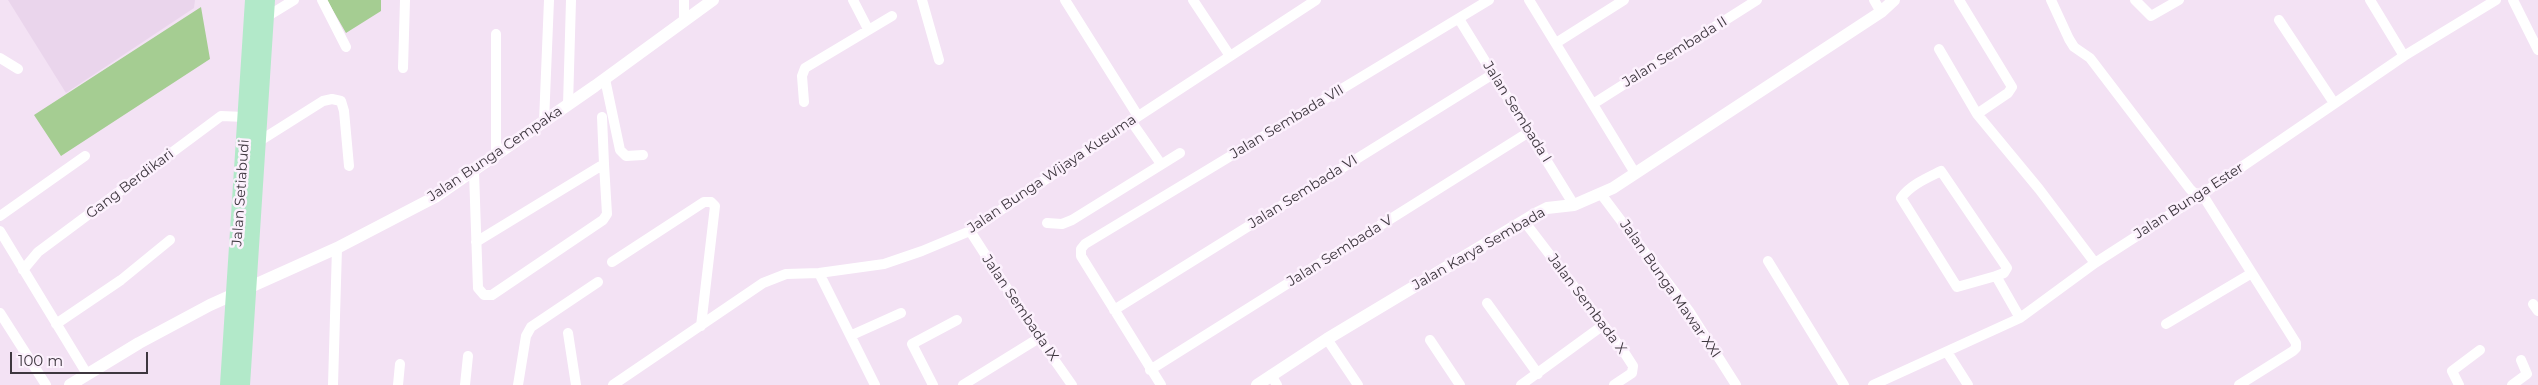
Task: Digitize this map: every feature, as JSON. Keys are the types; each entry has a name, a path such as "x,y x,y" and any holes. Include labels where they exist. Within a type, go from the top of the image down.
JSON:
{"main road":[{"name":"Jalan Setiabudi","path":"228,385 258,142 258,22 253,0"},
{"name":"Jalan Setiabudi","path":"242,385 241,290 245,118 258,22 267,0"}],"street":[{"path":"258,22 294,0"},
{"path":"322,0 346,47"},
{"path":"404,68 405,0"},
{"path":"544,122 549,0"},
{"path":"568,104 571,0"},
{"path":"684,0 684,21"},
{"name":"Jalan Bunga Cempaka","path":"70,385 139,343 241,290 337,248 435,197 474,172 713,0"},
{"path":"853,0 868,29"},
{"path":"922,0 939,60"},
{"path":"1065,0 1161,164"},
{"path":"1193,0 1230,56"},
{"name":"Jalan Bunga Wijaya Kusuma","path":"613,385 763,283 786,274 819,273 884,264 970,231 1135,118 1316,0"},
{"name":"Jalan Sembada VII","path":"1114,310 1081,256 1080,249 1085,244 1489,0"},
{"path":"1529,0 1635,173"},
{"path":"1556,43 1624,0"},
{"name":"Jalan Sembada II","path":"1593,104 1757,0"},
{"path":"1874,0 1881,12"},
{"name":"Jalan Karya Sembada","path":"1257,385 1274,380 1327,339 1547,208 1574,206 1601,194 1881,12 1894,0"},
{"path":"1959,0 2012,87 2008,93 1977,114"},
{"path":"2051,0 2074,47 2090,58 2190,189 2194,193 2202,194 2297,347 2239,385"},
{"path":"2135,0 2152,16 2179,0"},
{"path":"2370,0 2404,56"},
{"name":"Jalan Bunga Ester","path":"1873,385 2020,318 2095,263 2202,194 2404,56 2496,0"},
{"path":"2512,0 2538,50"},
{"path":"804,102 802,76 805,68 892,16"},
{"name":"Jalan Sembada I","path":"1459,19 1574,206"},
{"path":"2279,20 2334,103"},
{"path":"496,34 496,156"},
{"path":"1939,49 1977,114 2039,189 2095,263"},
{"path":"0,58 18,69"},
{"name":"Jalan Sembada VI","path":"1114,310 1493,74"},
{"path":"605,79 620,150 626,156 642,155"},
{"path":"258,142 323,101 332,99 341,101 344,111 349,166"},
{"name":"Gang Berdikari","path":"23,270 38,252 221,116 245,118"},
{"path":"474,172 478,288 480,292 488,296 606,218 602,117"},
{"name":"Jalan Sembada V","path":"1150,370 1529,132"},
{"path":"1047,223 1062,224 1072,220 1180,153"},
{"path":"0,216 85,156"},
{"path":"476,242 604,164"},
{"path":"1941,171 2007,268 2004,273 1996,276 1957,287 1903,201 1903,195 1916,184 1941,171"},
{"name":"Jalan Bunga Mawar XXI","path":"1601,194 1689,311 1736,385"},
{"path":"612,262 704,202 711,202 715,206 701,326"},
{"name":"Jalan Sembada X","path":"1524,221 1633,366 1632,373 1614,385"},
{"path":"0,231 87,374"},
{"name":"Jalan Sembada IX","path":"970,231 1038,338 1072,385"},
{"path":"56,324 121,280 170,240"},
{"path":"333,385 337,248"},
{"path":"1768,261 1844,385"},
{"path":"819,273 852,335 875,385"},
{"path":"2166,324 2252,273"},
{"path":"1996,276 2020,318"},
{"path":"518,385 526,336 531,327 598,282"},
{"path":"1487,303 1538,374"},
{"path":"1114,310 1161,385"},
{"path":"0,313 46,385"},
{"path":"852,335 901,313"},
{"path":"933,385 912,344 957,320"},
{"path":"1521,385 1602,326"},
{"path":"568,333 576,385"},
{"path":"963,385 1038,338"},
{"path":"1327,339 1358,385"},
{"path":"1430,340 1460,385"},
{"path":"2459,385 2452,371 2480,350"},
{"path":"1947,352 1968,385"},
{"path":"465,385 468,356"},
{"path":"2512,385 2527,374 2521,360"},
{"path":"398,385 400,364"}],"shaded area":[{"path":"8,0 195,0 194,8 66,93"}],"green space":[{"path":"327,0 381,0 381,11 346,33"},
{"path":"201,7 210,59 61,156 34,115"}]}
